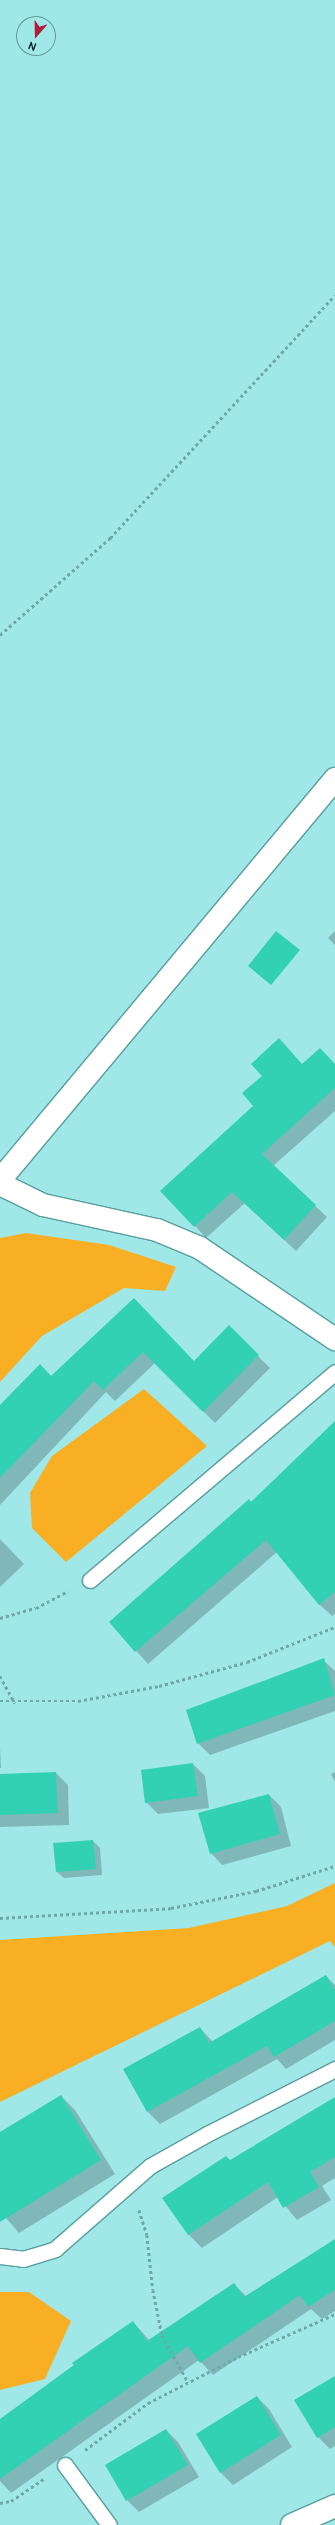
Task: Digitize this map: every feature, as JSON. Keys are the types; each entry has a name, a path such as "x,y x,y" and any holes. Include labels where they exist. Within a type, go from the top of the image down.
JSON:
{"street":[{"path":"0,1180 335,779"},
{"path":"0,1184 43,1205 157,1230 200,1248 335,1339"},
{"path":"292,2525 335,2506"}],"lane":[{"path":"90,1580 335,1372"},
{"path":"0,2256 23,2259 55,2249 150,2166 207,2134 335,2069"},
{"path":"64,2465 109,2525"}],"path":[{"path":"0,635 110,538 335,295"},
{"path":"0,1618 36,1608 90,1580"},
{"path":"0,1701 15,1703 78,1701 159,1686 246,1662 335,1627"},
{"path":"0,1676 15,1703"},
{"path":"0,1918 171,1908 256,1891 335,1866"},
{"path":"131,2183 147,2235 153,2290 162,2335 188,2382"},
{"path":"0,2503 11,2501 64,2465 148,2403 188,2382 335,2314"}],"shaded area":[{"path":"26,1233 109,1245 176,1267 165,1291 124,1288 42,1336 0,1382 0,1238"},
{"path":"144,1389 207,1446 66,1562 32,1528 30,1493 52,1456"},
{"path":"335,1883 335,1947 330,1941 0,2102 0,1940 189,1928 287,1906"},
{"path":"0,2292 29,2292 71,2321 45,2379 0,2390"}],"building":[{"path":"276,931 300,950 271,985 248,966"},
{"path":"279,1038 302,1064 320,1048 335,1064 335,1088 262,1154 316,1205 284,1240 232,1192 194,1227 160,1191 253,1106 242,1093 262,1076 251,1064"},
{"path":"134,1298 194,1361 229,1325 259,1355 203,1412 143,1352 103,1390 94,1381 0,1478 0,1405 40,1364 51,1376"},
{"path":"335,1421 335,1592 319,1605 266,1540 135,1652 109,1622 249,1499 251,1502"},
{"path":"324,1658 335,1695 197,1744 186,1710"},
{"path":"193,1763 198,1796 145,1803 141,1770"},
{"path":"56,1772 58,1813 0,1815 0,1774"},
{"path":"269,1794 280,1834 210,1854 198,1813"},
{"path":"93,1840 96,1869 56,1872 53,1843"},
{"path":"326,1975 335,1990 335,2021 274,2057 267,2046 147,2112 123,2069 200,2027 209,2043"},
{"path":"61,2095 101,2160 0,2222 0,2132"},
{"path":"335,2097 335,2157 310,2172 319,2187 283,2208 268,2182 188,2235 162,2198 226,2156 230,2160"},
{"path":"335,2239 335,2290 308,2307 300,2295 200,2363 188,2346 0,2479 0,2419 74,2365 72,2363 133,2321 147,2341 234,2283 244,2297"},
{"path":"335,2376 335,2427 317,2438 294,2400"},
{"path":"257,2396 281,2435 220,2473 196,2434"},
{"path":"166,2429 188,2465 126,2501 105,2465"}]}
